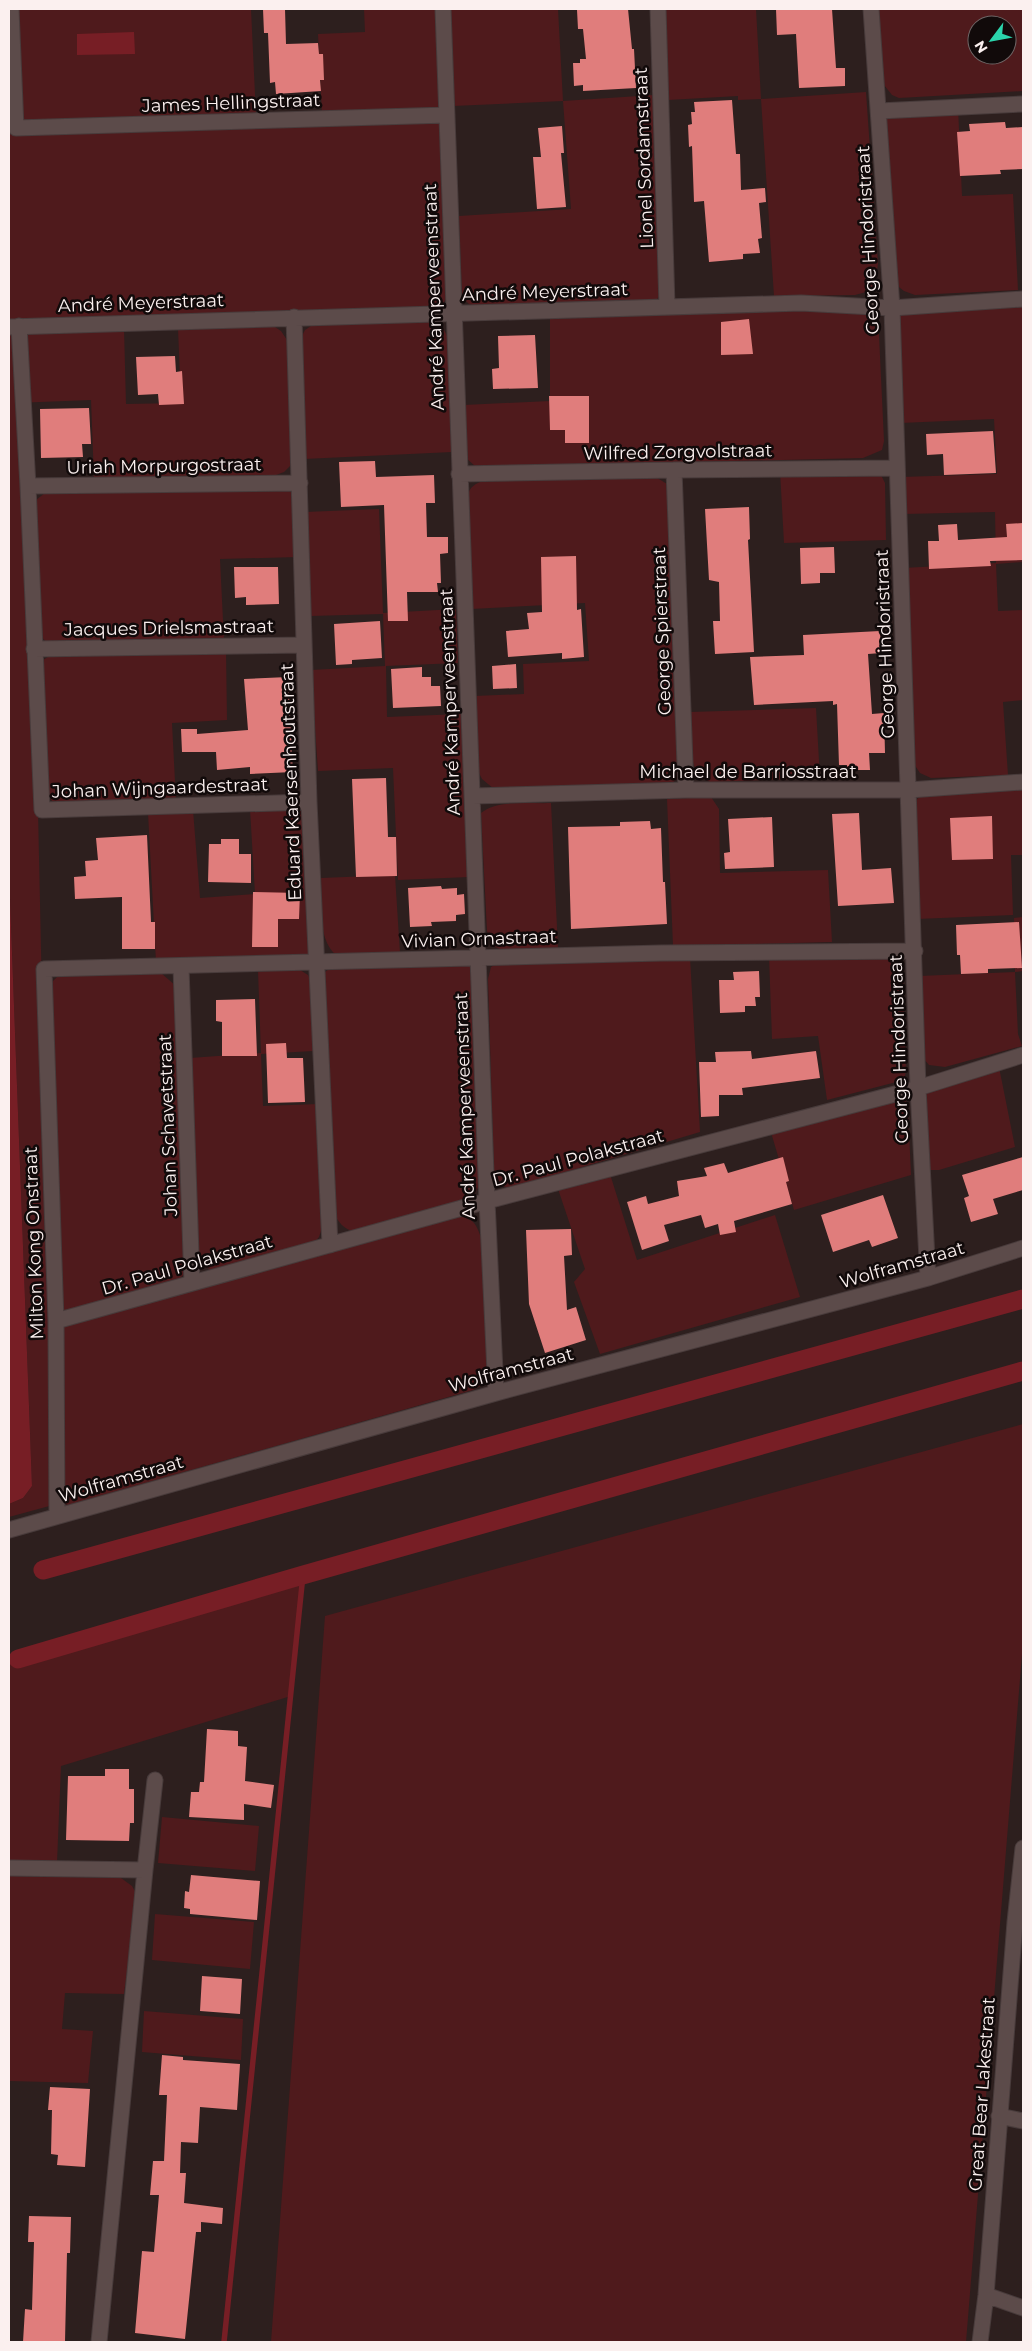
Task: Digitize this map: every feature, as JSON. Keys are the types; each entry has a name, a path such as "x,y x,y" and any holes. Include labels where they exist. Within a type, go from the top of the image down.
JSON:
{"street":[{"name":"James Hellingstraat","path":"11,9 16,128 447,115"},
{"name":"André Kamperveenstraat","path":"443,9 459,474 496,1393"},
{"name":"Lionel Sordamstraat","path":"658,9 667,306"},
{"name":"George Hindoristraat","path":"871,9 892,308 915,950 918,1088 928,1278"},
{"path":"879,111 1023,104"},
{"name":"André Meyerstraat","path":"14,326 801,302 892,308 1023,299"},
{"name":"Eduard Kaersenhoutstraat","path":"294,317 309,802 330,1245"},
{"path":"14,326 28,486 34,649"},
{"name":"Wilfred Zorgvolstraat","path":"459,474 897,468"},
{"name":"George Spierstraat","path":"674,470 686,790"},
{"name":"Uriah Morpurgostraat","path":"28,486 300,484"},
{"name":"Jacques Drielsmastraat","path":"34,649 304,644"},
{"name":"Johan Wijngaardestraat","path":"34,649 42,810 309,802"},
{"name":"Michael de Barriosstraat","path":"473,796 686,790 909,790 1023,782"},
{"name":"Vivian Ornastraat","path":"44,969 181,967 661,952 915,950"},
{"name":"Johan Schavetstraat","path":"181,967 192,1283"},
{"name":"Milton Kong Onstraat","path":"44,969 56,1321 57,1516"},
{"name":"Dr. Paul Polakstraat","path":"56,1321 487,1201 918,1088 1023,1055"},
{"name":"Wolframstraat","path":"9,1530 496,1393 928,1278 1022,1251"},
{"path":"98,2342 155,1780"},
{"name":"Great Bear Lakestraat","path":"980,2342 986,2295 999,2116 1019,1923 1023,1848"},
{"path":"9,1868 145,1870"},
{"path":"999,2116 1023,2121"},
{"path":"986,2295 1023,2308"}],"shaded area":[{"path":"15,9 251,9 256,116 20,124"},
{"path":"364,9 435,9 439,111 322,115 318,34 365,32"},
{"path":"449,9 558,9 563,101 453,106"},
{"path":"663,9 756,9 761,99 738,100 738,96 668,100"},
{"path":"874,9 1023,9 1023,91 899,98 892,95 880,80"},
{"path":"9,29 12,132 439,120 446,299 442,305 435,308 9,320"},
{"path":"134,32 135,54 77,55 77,34"},
{"path":"866,92 878,264 874,286 866,292 855,295 774,296 761,99"},
{"path":"654,95 662,293 657,299 650,302 480,307 469,304 462,297 459,216 571,209 563,101"},
{"path":"958,107 962,196 1013,194 1018,290 915,295 904,291 895,284 882,122 888,114"},
{"path":"1023,304 1023,562 996,564 998,611 1023,610 1023,700 1003,702 1008,775 931,778 920,773 914,764 903,568 996,563 995,512 903,514 901,477 997,474 994,419 900,423 894,330 901,311"},
{"path":"863,308 874,319 879,335 884,441 882,450 863,458 485,467 475,466 466,458 464,405 550,401 550,319"},
{"path":"432,321 445,331 447,336 452,452 304,459 301,338 305,330 314,324"},
{"path":"272,325 281,331 287,340 292,455 290,466 284,472 276,475 94,479 91,400 15,403 25,486 38,810 53,1505 9,1517 9,1504 23,1498 32,1486 9,872 9,333 124,328 126,404 181,403 178,328"},
{"path":"780,471 880,473 885,483 886,540 784,543"},
{"path":"654,476 667,484 669,493 679,777 672,783 662,785 494,789 482,779 478,771 474,696 524,694 523,664 589,661 585,603 471,609 468,493 473,486 484,481"},
{"path":"282,488 291,492 296,502 298,557 220,559 224,641 46,642 40,635 32,512 36,500 45,493"},
{"path":"379,509 383,613 456,609 458,663 386,666 387,717 461,714 469,877 398,880 393,768 318,771 311,670 385,666 383,614 310,616 305,512"},
{"path":"226,650 227,720 172,723 176,801 63,805 52,801 45,788 43,660 53,654"},
{"path":"816,708 820,778 710,782 702,777 696,769 691,752 690,712"},
{"path":"1023,786 1023,855 1011,855 1013,915 917,919 913,810 916,800 924,793"},
{"path":"711,797 719,809 720,873 828,870 832,942 673,946 667,799"},
{"path":"551,803 558,948 499,949 492,944 487,931 481,813 505,804"},
{"path":"297,807 303,810 312,948 307,956 156,962 148,813 193,810 200,898 255,894 250,809"},
{"path":"9,872 32,1486 23,1498 9,1504"},
{"path":"395,875 400,953 335,954 329,947 323,929 321,878"},
{"path":"1023,917 1023,971 1015,972 1014,918"},
{"path":"769,956 900,957 903,969 906,1071 904,1080 827,1100 818,1036 772,1039"},
{"path":"690,957 700,1132 512,1188 500,1184 494,1173 488,979 491,967 499,962"},
{"path":"472,962 480,1183 474,1196 463,1202 356,1232 348,1229 339,1222 333,1212 323,980 325,972 332,967"},
{"path":"300,970 308,975 311,982 313,1051 261,1054 263,1106 319,1104 322,1228 319,1237 313,1244 213,1270 202,1264 196,1252 190,1058 261,1053 258,971"},
{"path":"1015,972 1018,1034 1022,1046 945,1067 929,1065 923,1058 919,976"},
{"path":"161,973 176,986 188,1271 173,1284 64,1312 60,1309 51,983 58,976"},
{"path":"999,1067 1015,1147 939,1170 927,1170 924,1088"},
{"path":"901,1094 906,1101 908,1109 911,1175 794,1210 770,1129"},
{"path":"610,1174 637,1260 775,1215 800,1297 600,1354 574,1282 585,1269 558,1189"},
{"path":"454,1216 465,1217 472,1221 481,1237 488,1371 486,1383 473,1390 68,1505 62,1503 60,1327"},
{"path":"1023,1424 1023,1642 966,2342 271,2342 325,1616"},
{"path":"303,1575 291,1696 61,1766 57,1863 9,1863 9,1660"},
{"path":"162,1817 259,1826 255,1871 158,1863"},
{"path":"9,1876 121,1878 132,1886 137,1895 124,1994 65,1993 62,2029 93,2031 88,2083 9,2081"},
{"path":"155,1914 254,1922 250,1969 152,1960"},
{"path":"144,2011 243,2019 241,2060 142,2052"}],"building":[{"path":"263,9 285,9 286,44 318,43 319,54 323,54 324,80 320,80 321,91 276,94 275,82 270,83 268,33 264,33"},
{"path":"628,9 632,49 634,49 636,88 583,91 583,85 574,86 573,63 580,63 580,59 586,59 583,29 578,29 577,10"},
{"path":"776,9 832,9 836,68 845,68 845,86 799,88 796,34 777,35"},
{"path":"732,100 736,154 740,154 741,190 765,188 766,202 759,203 762,238 758,239 760,253 743,254 743,259 709,262 704,201 694,202 692,146 689,147 688,125 692,124 691,112 695,112 694,102"},
{"path":"1005,122 1006,128 1023,127 1023,169 1000,170 1001,174 960,176 957,132 970,131 969,124"},
{"path":"562,126 564,153 561,153 566,207 537,209 533,157 541,157 538,128"},
{"path":"749,319 753,354 721,355 721,322"},
{"path":"535,335 538,388 493,389 492,369 499,368 498,336"},
{"path":"175,356 176,372 182,371 184,404 159,405 158,394 138,395 136,357"},
{"path":"549,396 589,396 589,443 565,443 565,430 550,430"},
{"path":"89,408 91,444 82,444 83,457 41,458 40,409"},
{"path":"993,431 996,473 944,475 943,454 927,455 926,434"},
{"path":"375,461 376,477 434,475 435,503 426,503 427,537 448,537 448,553 440,554 441,583 437,583 438,592 407,592 408,621 388,621 384,505 341,507 339,462"},
{"path":"749,507 750,539 748,540 754,652 715,654 713,621 720,621 719,582 709,580 705,509"},
{"path":"1023,523 1023,560 990,561 991,566 929,569 928,541 939,541 938,525 957,524 958,540 1007,537 1006,524"},
{"path":"834,547 835,573 820,573 820,583 801,584 800,548"},
{"path":"576,556 577,610 581,609 584,657 562,659 562,653 508,657 506,631 529,629 527,613 542,612 541,557"},
{"path":"234,567 278,567 279,604 246,605 246,597 235,598"},
{"path":"380,621 382,658 352,660 352,664 336,665 334,624"},
{"path":"880,631 881,653 868,654 872,714 884,713 885,753 869,753 870,770 847,770 847,765 839,765 837,704 833,705 833,701 754,705 750,657 804,655 803,635"},
{"path":"516,664 517,688 493,689 492,666"},
{"path":"422,667 422,677 431,677 431,686 440,686 441,706 393,708 391,669"},
{"path":"288,677 293,772 250,774 250,767 217,770 216,752 182,752 181,729 197,729 197,734 248,730 244,679"},
{"path":"386,778 388,837 396,837 397,876 356,877 352,779"},
{"path":"859,813 862,870 891,868 894,903 838,906 832,814"},
{"path":"992,816 993,859 952,860 950,818"},
{"path":"772,817 774,867 725,869 724,853 730,852 728,819"},
{"path":"650,821 651,829 661,828 667,924 571,929 568,827 620,826 620,822"},
{"path":"147,835 151,922 155,922 155,949 122,949 122,897 75,899 74,877 86,876 85,861 98,860 96,838"},
{"path":"221,839 239,839 239,854 251,854 251,883 208,882 209,844 221,844"},
{"path":"441,886 442,889 457,888 457,895 464,894 465,914 456,915 456,921 431,922 432,926 410,927 408,888"},
{"path":"253,892 300,893 299,919 278,919 278,947 252,947"},
{"path":"1019,922 1022,968 988,969 988,973 961,974 960,955 957,955 956,925"},
{"path":"759,971 760,997 755,997 756,1006 745,1006 745,1012 720,1013 719,980 734,980 733,972"},
{"path":"255,999 257,1056 222,1056 222,1022 216,1021 216,1000"},
{"path":"286,1043 287,1058 303,1058 305,1102 268,1103 266,1044"},
{"path":"751,1051 752,1059 816,1051 820,1078 742,1088 743,1095 719,1095 719,1116 701,1117 699,1062 716,1062 715,1052"},
{"path":"783,1157 789,1181 786,1182 792,1204 734,1221 736,1232 720,1235 718,1224 705,1228 701,1215 664,1225 669,1241 642,1250 627,1202 646,1196 648,1204 679,1196 677,1181 707,1176 704,1168 724,1163 728,1173"},
{"path":"1023,1157 1023,1190 993,1199 998,1214 971,1222 964,1198 969,1196 962,1175"},
{"path":"883,1195 898,1238 872,1247 869,1240 833,1252 821,1215"},
{"path":"571,1229 572,1255 564,1256 567,1310 576,1307 586,1340 545,1353 529,1304 526,1230"},
{"path":"207,1729 238,1731 238,1746 247,1747 245,1781 274,1785 271,1808 244,1804 244,1820 189,1817 191,1792 199,1792 200,1782 204,1782"},
{"path":"105,1769 129,1769 129,1789 134,1789 134,1823 130,1823 129,1841 66,1840 68,1776 105,1776"},
{"path":"191,1875 260,1881 257,1920 190,1914 190,1909 184,1908 185,1891 189,1892"},
{"path":"202,1976 242,1979 240,2014 200,2011"},
{"path":"162,2055 183,2057 183,2060 240,2064 237,2110 200,2107 198,2143 181,2142 180,2173 186,2173 184,2203 223,2208 222,2224 201,2222 201,2232 196,2232 185,2339 135,2333 142,2251 154,2252 159,2195 150,2195 153,2161 164,2161 167,2095 159,2095"},
{"path":"50,2087 90,2089 85,2167 57,2165 58,2155 51,2154 52,2110 48,2110"},
{"path":"29,2216 71,2217 70,2253 67,2253 65,2342 23,2342 25,2309 32,2310 34,2242 28,2242"}],"waterway":[{"path":"43,1570 1023,1299"},
{"path":"18,1659 303,1575 1023,1371"},
{"path":"224,2342 303,1575"}]}
